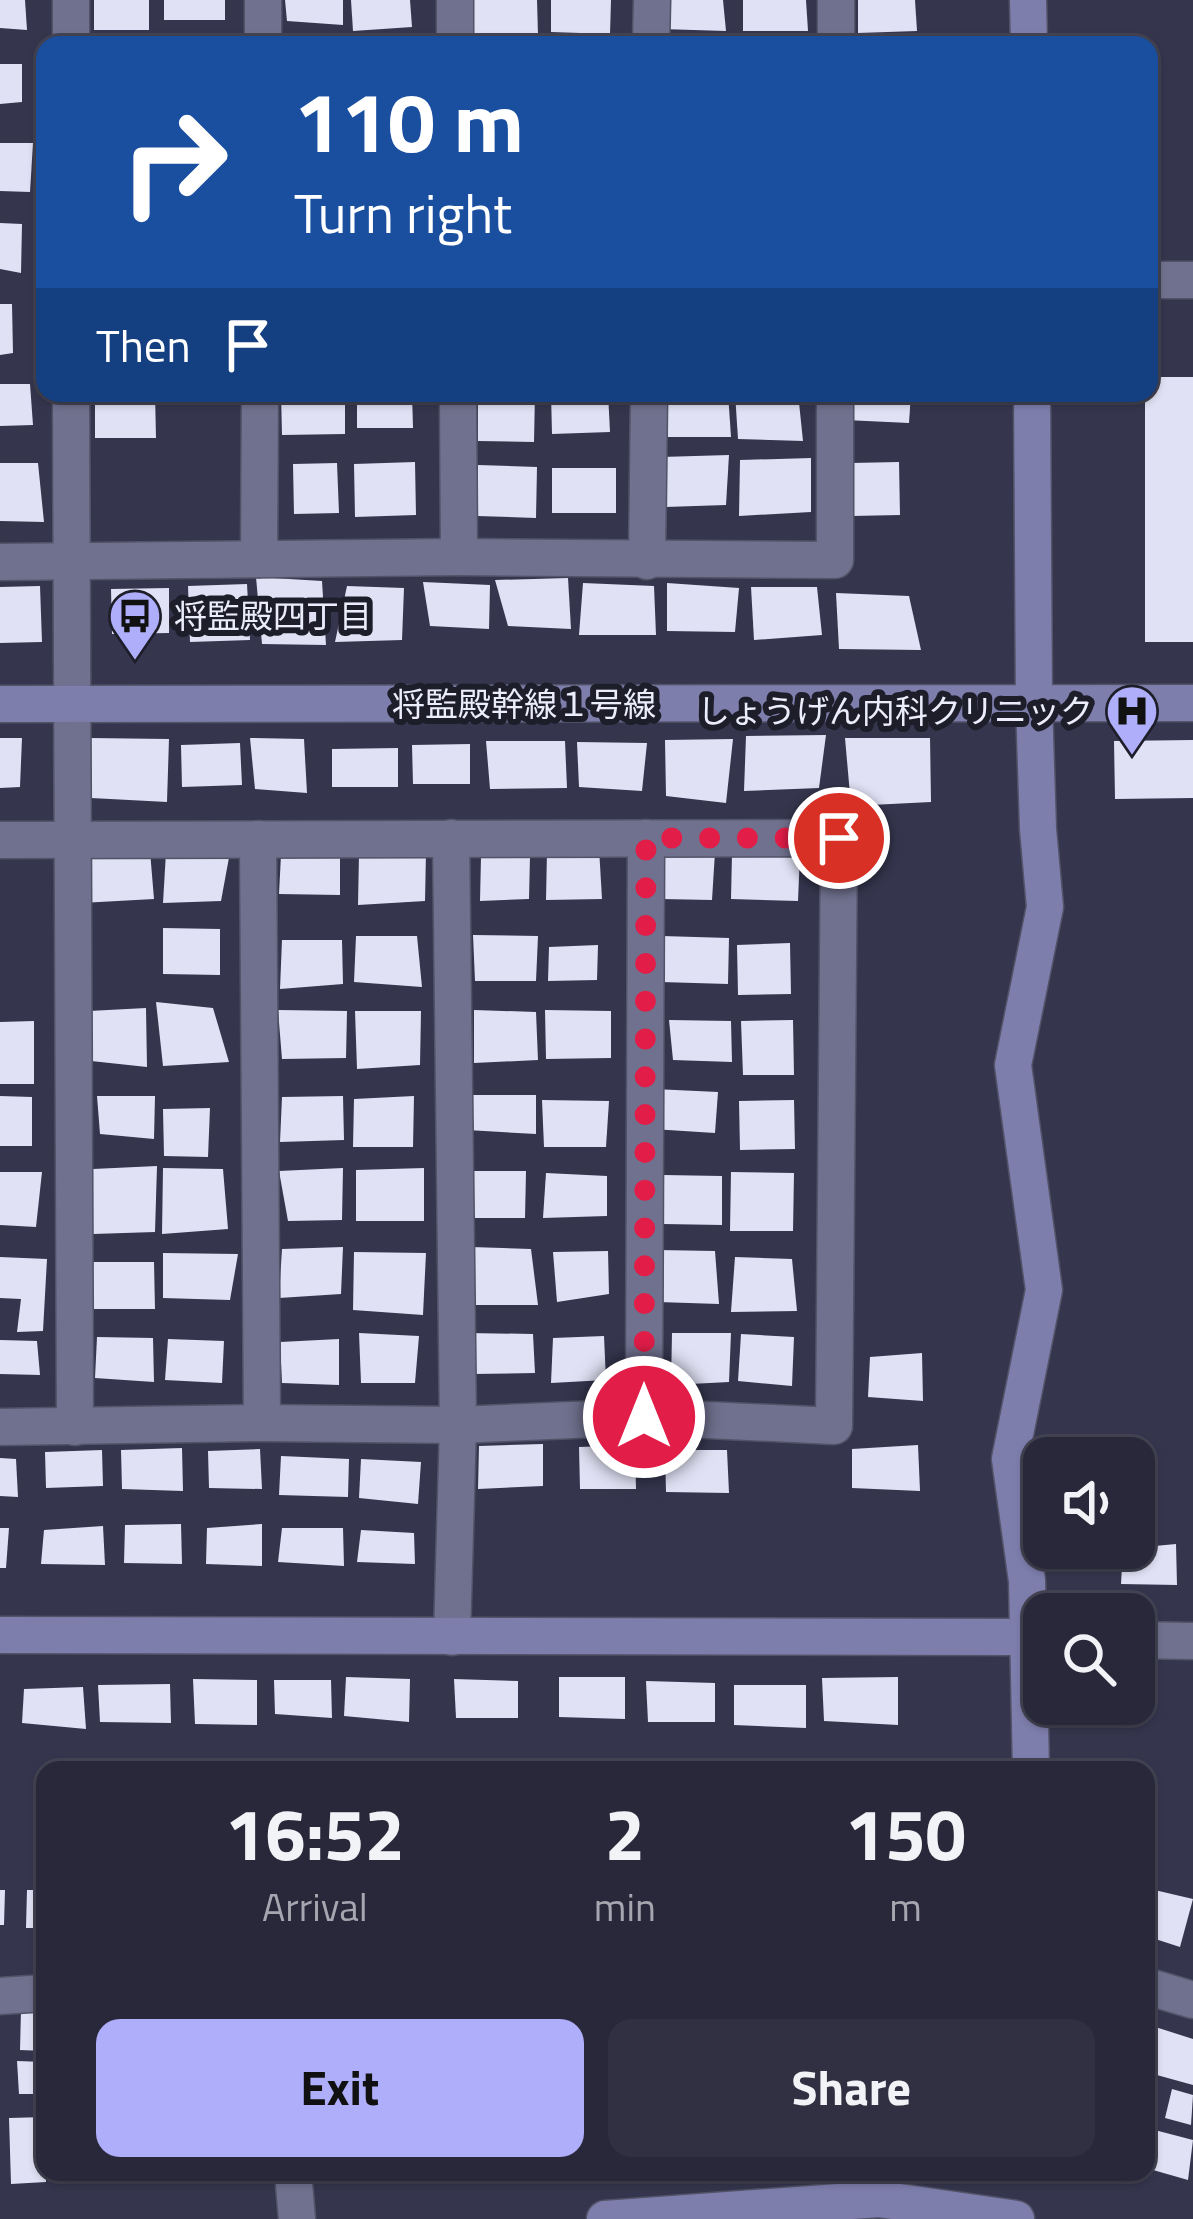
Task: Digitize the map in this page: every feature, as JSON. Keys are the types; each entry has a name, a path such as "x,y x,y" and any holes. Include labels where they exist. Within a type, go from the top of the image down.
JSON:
{"street":[{"path":"71,0 71,36"},
{"path":"262,36 263,0"},
{"path":"455,0 455,36"},
{"path":"651,36 652,0"},
{"path":"836,0 836,36"},
{"path":"1028,0 1029,36"},
{"path":"1158,280 1193,280"},
{"path":"71,402 75,1427"},
{"path":"259,559 260,402"},
{"path":"458,402 459,557"},
{"path":"647,561 649,402"},
{"path":"0,562 459,557 835,560 835,402"},
{"path":"1029,1593 1010,1459 1044,1290 1013,1065 1045,907 1034,703 1032,402"},
{"name":"将監殿幹線１号線","path":"0,704 1193,703"},
{"path":"451,838 458,1426 452,1636"},
{"path":"644,1417 646,838"},
{"path":"0,840 839,838 834,1426 644,1417 458,1426 0,1427"},
{"path":"258,839 262,1423"},
{"path":"0,1635 1023,1637"},
{"path":"1155,1640 1193,1641"},
{"path":"1031,1761 1032,1725"},
{"path":"1155,1989 1193,2000"},
{"path":"0,1996 36,1994"},
{"path":"294,2181 297,2219"},
{"path":"604,2219 880,2198 938,2199 1016,2219"}],"building":[{"path":"0,0 25,0 27,30 0,28"},
{"path":"94,0 149,0 149,30 94,30"},
{"path":"164,0 225,0 225,20 164,20"},
{"path":"285,0 343,0 343,25 287,21"},
{"path":"351,0 410,0 412,27 353,31"},
{"path":"473,0 537,0 538,35 473,35"},
{"path":"551,0 611,0 610,34 551,32"},
{"path":"661,0 723,0 726,31 661,29"},
{"path":"743,0 806,0 808,31 743,31"},
{"path":"858,0 915,0 917,31 858,33"},
{"path":"0,64 22,64 22,102 0,104"},
{"path":"0,143 33,143 30,192 0,191"},
{"path":"0,223 22,224 21,273 0,269"},
{"path":"0,304 12,304 13,353 0,355"},
{"path":"1158,377 1193,377 1193,642 1145,642 1145,402 1158,402"},
{"path":"0,384 30,384 33,425 0,426"},
{"path":"95,402 155,402 156,438 95,438"},
{"path":"281,402 345,402 345,434 282,435"},
{"path":"357,402 412,402 413,428 357,428"},
{"path":"478,402 535,402 534,442 478,441"},
{"path":"551,402 608,402 610,432 552,434"},
{"path":"665,402 729,402 731,437 667,437"},
{"path":"736,402 799,402 803,441 738,439"},
{"path":"846,402 910,402 909,423 845,420"},
{"path":"729,455 726,505 665,507 661,457"},
{"path":"811,458 811,512 739,516 740,460"},
{"path":"415,462 416,515 355,517 354,464"},
{"path":"899,462 900,515 852,516 851,463"},
{"path":"0,463 38,463 44,522 0,521"},
{"path":"337,463 339,513 294,514 293,464"},
{"path":"478,465 537,467 536,518 477,516"},
{"path":"552,468 616,468 616,513 552,513"},
{"path":"256,577 322,581 326,645 262,644"},
{"path":"568,578 571,629 508,626 495,580"},
{"path":"423,582 490,585 489,629 430,626"},
{"path":"583,583 654,586 656,635 579,635"},
{"path":"667,583 739,588 735,632 667,631"},
{"path":"247,584 250,640 190,642 188,586"},
{"path":"40,586 42,642 0,643 0,587"},
{"path":"347,586 404,588 402,640 335,642"},
{"path":"751,587 817,587 822,635 754,640"},
{"path":"169,588 169,633 112,634 111,589"},
{"path":"836,593 909,596 921,650 839,649"},
{"path":"826,735 819,788 744,791 746,736"},
{"path":"0,738 22,738 20,787 0,788"},
{"path":"89,738 169,739 167,802 91,798"},
{"path":"250,738 304,739 307,793 255,789"},
{"path":"845,738 930,738 931,802 851,806"},
{"path":"733,739 726,803 666,796 665,740"},
{"path":"1193,740 1193,798 1115,799 1114,741"},
{"path":"486,741 565,741 567,788 490,789"},
{"path":"577,742 647,743 642,791 579,787"},
{"path":"240,743 242,785 182,787 181,745"},
{"path":"470,744 470,784 413,784 412,745"},
{"path":"398,748 398,787 332,787 332,749"},
{"path":"599,848 602,899 546,900 547,851"},
{"path":"150,851 154,899 81,903 87,852"},
{"path":"166,852 230,852 221,901 163,903"},
{"path":"426,852 425,901 358,905 359,854"},
{"path":"658,852 715,852 712,900 662,899"},
{"path":"732,853 800,854 798,901 731,899"},
{"path":"281,855 340,856 340,895 279,894"},
{"path":"530,856 529,899 480,901 481,857"},
{"path":"163,928 220,929 220,975 163,974"},
{"path":"473,935 538,936 536,981 475,981"},
{"path":"356,936 417,936 422,987 354,982"},
{"path":"662,936 729,938 728,984 661,982"},
{"path":"282,940 342,940 343,984 280,989"},
{"path":"790,943 791,994 738,995 737,945"},
{"path":"598,945 597,980 548,981 549,947"},
{"path":"156,1002 213,1008 229,1062 163,1066"},
{"path":"146,1008 147,1067 91,1061 89,1011"},
{"path":"278,1010 347,1011 346,1058 282,1059"},
{"path":"474,1010 536,1012 538,1060 474,1063"},
{"path":"545,1010 611,1011 611,1058 546,1059"},
{"path":"355,1011 421,1011 420,1065 357,1069"},
{"path":"669,1020 731,1021 732,1062 673,1060"},
{"path":"793,1020 794,1075 743,1075 741,1021"},
{"path":"34,1021 34,1084 0,1084 0,1022"},
{"path":"654,1089 718,1092 715,1133 652,1129"},
{"path":"470,1095 536,1095 536,1134 467,1130"},
{"path":"0,1096 32,1097 32,1146 0,1146"},
{"path":"97,1096 155,1096 154,1139 100,1134"},
{"path":"343,1096 344,1140 280,1142 282,1097"},
{"path":"414,1096 413,1147 353,1147 354,1099"},
{"path":"542,1100 609,1101 606,1147 544,1147"},
{"path":"794,1100 795,1149 740,1150 739,1101"},
{"path":"210,1108 208,1157 164,1156 163,1109"},
{"path":"157,1166 155,1232 93,1234 93,1169"},
{"path":"163,1168 223,1169 228,1229 162,1234"},
{"path":"343,1168 342,1220 288,1221 279,1171"},
{"path":"424,1168 424,1221 356,1221 356,1170"},
{"path":"467,1171 526,1171 525,1218 467,1218"},
{"path":"0,1172 42,1172 36,1227 0,1225"},
{"path":"731,1172 794,1173 793,1231 730,1231"},
{"path":"546,1173 607,1176 607,1216 543,1218"},
{"path":"664,1175 722,1176 722,1225 663,1224"},
{"path":"343,1247 341,1294 279,1298 282,1249"},
{"path":"471,1247 531,1249 538,1305 470,1305"},
{"path":"658,1250 715,1251 719,1304 658,1302"},
{"path":"608,1251 609,1294 557,1302 553,1252"},
{"path":"354,1252 426,1253 423,1315 353,1310"},
{"path":"163,1253 238,1254 230,1300 163,1298"},
{"path":"0,1257 47,1259 43,1331 17,1332 21,1299 0,1298"},
{"path":"735,1257 792,1259 797,1311 731,1312"},
{"path":"92,1262 154,1262 155,1309 87,1309"},
{"path":"359,1333 419,1336 415,1383 361,1383"},
{"path":"468,1333 533,1334 535,1373 472,1374"},
{"path":"672,1333 731,1333 729,1382 671,1385"},
{"path":"741,1334 794,1337 792,1386 738,1381"},
{"path":"604,1336 606,1380 551,1383 553,1338"},
{"path":"97,1337 153,1338 154,1382 95,1378"},
{"path":"168,1339 224,1341 222,1383 165,1380"},
{"path":"339,1339 339,1385 282,1383 280,1342"},
{"path":"0,1340 37,1341 40,1375 0,1374"},
{"path":"922,1353 923,1401 868,1397 870,1357"},
{"path":"543,1444 543,1486 478,1489 479,1446"},
{"path":"635,1445 636,1489 580,1489 579,1447"},
{"path":"918,1445 920,1491 852,1488 852,1449"},
{"path":"182,1448 183,1491 122,1489 121,1450"},
{"path":"260,1449 262,1489 209,1488 208,1451"},
{"path":"102,1450 103,1486 46,1488 45,1452"},
{"path":"665,1450 727,1450 729,1493 666,1492"},
{"path":"281,1456 349,1459 348,1497 279,1495"},
{"path":"0,1458 16,1459 18,1497 0,1496"},
{"path":"361,1459 421,1462 418,1504 359,1498"},
{"path":"181,1524 182,1564 124,1563 125,1525"},
{"path":"262,1524 262,1566 206,1564 207,1528"},
{"path":"103,1526 105,1565 41,1564 44,1530"},
{"path":"0,1528 9,1528 6,1568 0,1568"},
{"path":"282,1528 343,1528 344,1566 278,1562"},
{"path":"361,1530 414,1533 415,1564 357,1562"},
{"path":"1176,1544 1177,1585 1121,1584 1122,1569 1155,1569 1155,1546"},
{"path":"346,1677 410,1679 409,1722 344,1716"},
{"path":"559,1677 625,1677 625,1719 559,1717"},
{"path":"898,1677 898,1725 824,1721 822,1678"},
{"path":"193,1679 257,1680 257,1725 195,1724"},
{"path":"454,1679 518,1681 518,1718 456,1718"},
{"path":"274,1680 331,1680 332,1718 275,1714"},
{"path":"646,1681 715,1683 715,1722 648,1722"},
{"path":"170,1684 171,1723 100,1722 98,1685"},
{"path":"734,1685 806,1685 806,1728 734,1725"},
{"path":"83,1687 86,1729 22,1723 24,1689"},
{"path":"0,1890 5,1890 4,1925 0,1925"},
{"path":"27,1890 36,1890 36,1928 26,1928"},
{"path":"1155,1890 1193,1899 1180,1947 1155,1939"},
{"path":"21,2010 36,2011 36,2051 20,2050"},
{"path":"1155,2027 1193,2039 1193,2085 1155,2074"},
{"path":"17,2061 36,2062 36,2094 19,2094"},
{"path":"1172,2089 1193,2095 1191,2125 1165,2118"},
{"path":"36,2117 36,2181 46,2182 11,2184 9,2118"},
{"path":"1155,2130 1193,2140 1188,2180 1155,2171"}],"place":[{"name":"将監殿四丁目","path":"135,662"},
{"name":"しょうげん内科クリニック","path":"1132,757"}],"route":[{"path":"644,1417 646,838 839,838"}]}
